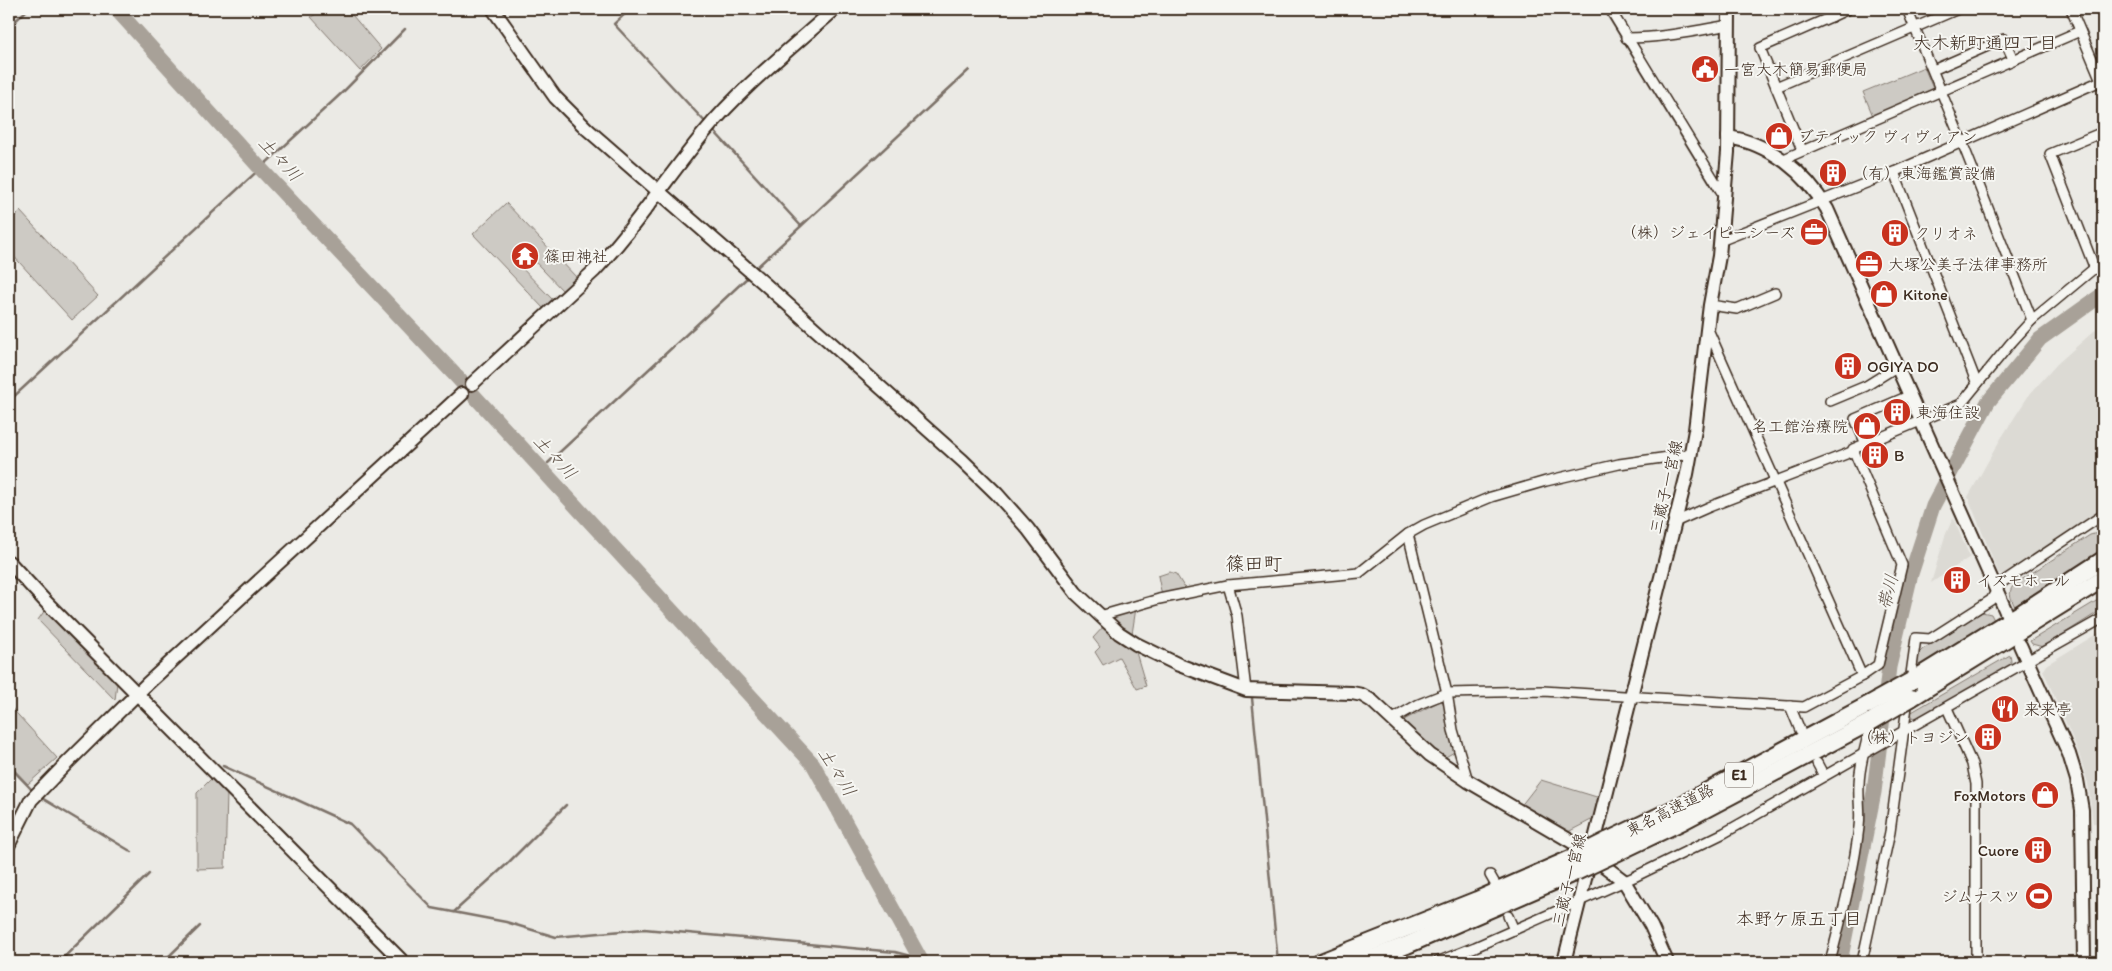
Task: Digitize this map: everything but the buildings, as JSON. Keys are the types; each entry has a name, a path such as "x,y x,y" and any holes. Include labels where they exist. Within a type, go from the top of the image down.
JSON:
{"highway":[{"name":"東名高速道路","path":"1610,848 1674,809 1913,680 2103,560"},
{"name":"東名高速道路","path":"1362,962 1407,945 1610,848 1691,816 1872,721 2103,579"},
{"name":"東名高速道路","path":"1321,962 1477,900 1581,862"}],"street":[{"path":"493,9 555,97 587,129 963,461 997,494 1028,529 1076,593 1100,616 1136,644 1179,665 1246,690 1352,692 1372,701 1430,755 1468,781 1574,843 1581,862 1624,881 1651,926 1667,962"},
{"path":"9,844 31,800 137,694 594,271 613,251 703,133 738,97 835,9"},
{"path":"1610,9 1724,196"},
{"name":"三蔵子一宮線","path":"1564,962 1581,900 1581,862 1632,696 1691,456 1720,241 1724,196 1728,137 1729,9"},
{"path":"1802,150 1760,48 1829,13 1848,9"},
{"path":"1907,9 2032,320"},
{"path":"1776,87 1958,9"},
{"path":"1720,241 1894,172 2103,82 2080,31 2073,9"},
{"path":"1626,38 1672,36 1729,25"},
{"path":"1784,159 2080,31"},
{"path":"1933,70 2004,39 2013,59"},
{"path":"2095,268 2050,154 2103,132"},
{"path":"1728,137 1747,142 1784,159 1806,180 1822,201 1843,243 2007,614"},
{"path":"1894,172 1977,384"},
{"path":"1675,522 1709,506 1854,451 1854,449 1962,404 2032,320 2103,261"},
{"path":"1710,305 1737,309 1775,293"},
{"path":"1707,327 1862,676"},
{"path":"1830,401 1866,386 1898,366"},
{"path":"1866,444 1855,420 1911,396"},
{"path":"1391,720 1419,704 1447,693 1543,692 1804,707 1862,676 1878,665 1902,565 1854,451"},
{"path":"1100,616 1159,599 1228,585 1359,573 1408,534 1424,525 1491,497 1546,481 1619,464 1691,456"},
{"path":"1862,962 1890,832 1916,638 1930,639 1991,600 2001,584 2102,517"},
{"path":"1408,534 1447,693 1453,730 1468,781"},
{"path":"9,562 402,962"},
{"path":"1228,585 1237,616 1246,690"},
{"path":"1437,962 1670,861 1902,734 2103,618"},
{"path":"2020,645 2069,754 2077,780 2082,828 2084,962"},
{"path":"1790,706 1800,730"},
{"path":"1947,708 1972,764 1976,784 1976,962"},
{"path":"1830,962 1848,886 1859,828 1861,810 1858,783 1872,721"},
{"path":"1817,763 1824,776"},
{"path":"1508,916 1514,930"}],"shaded area":[{"path":"317,9 347,9 381,49 360,71 311,17 316,14"},
{"path":"1924,67 1934,91 1873,116 1863,92"},
{"name":"篠田神社","path":"506,203 577,278 563,291 522,248 512,258 553,300 544,309 473,234"},
{"path":"20,211 98,296 72,320 9,251 9,222"},
{"path":"2103,323 2103,509 2004,574 1999,574 1968,497 2000,440 2029,395 2057,364"},
{"path":"1953,518 1970,557 1931,583 1945,536"},
{"path":"2098,533 2103,535 2103,553 2016,609 2010,593 2015,584 2090,535"},
{"path":"1170,572 1176,574 1186,590 1162,596 1158,576"},
{"path":"2103,597 2103,609 2043,647 2032,644 2030,641"},
{"path":"1136,608 1132,634 1111,620 1112,615"},
{"path":"45,610 117,683 115,700 38,620"},
{"path":"1982,612 1991,614 1995,622 1915,670 1917,655 1923,649"},
{"path":"1105,625 1135,649 1146,686 1137,689 1119,657 1103,665 1095,652 1100,647 1093,638"},
{"path":"2103,630 2103,824 2093,823 2088,783 2078,751 2043,670 2046,665"},
{"path":"2010,655 2010,667 1921,718 1914,718 1910,713"},
{"path":"1440,701 1444,702 1456,751 1442,759 1402,721"},
{"path":"9,705 57,758 28,784 9,764"},
{"path":"212,778 227,793 225,868 197,869 197,793"},
{"path":"1541,780 1600,798 1595,818 1566,833 1520,807"}],"waterway":[{"path":"9,27 28,9"},
{"name":"土々川","path":"116,9 260,168 456,376 813,764 922,962"},
{"path":"630,9 614,24 707,124"},
{"path":"1604,9 1715,191"},
{"path":"9,401 345,90 405,29"},
{"path":"756,268 969,70"},
{"path":"713,130 801,226"},
{"path":"548,463 747,278"},
{"name":"帯川","path":"1840,962 1874,792 1889,667 1911,574 1933,506 1988,402 2040,339 2103,294"},
{"path":"1252,698 1278,962"},
{"path":"9,766 34,792"},
{"path":"223,766 350,824 432,908 506,922 556,937 644,929 895,952 918,958"},
{"path":"40,797 132,852"},
{"path":"454,912 507,864 566,805"},
{"path":"59,962 149,874"},
{"path":"163,962 200,926"}],"place":[{"name":"一宮大木簡易郵便局","path":"1705,69"},
{"name":"ブティック ヴィヴィアン","path":"1779,136"},
{"name":"（有）東海鑑賞設備","path":"1833,173"},
{"name":"（株）ジェイピーシーズ","path":"1814,232"},
{"name":"クリオネ","path":"1895,233"},
{"name":"篠田神社","path":"525,256"},
{"name":"大塚公美子法律事務所","path":"1869,264"},
{"name":"Kitone","path":"1884,294"},
{"name":"OGIYA DO","path":"1848,366"},
{"name":"東海住設","path":"1897,412"},
{"name":"名工館治療院","path":"1867,426"},
{"name":"B","path":"1875,455"},
{"name":"イズモホール","path":"1957,580"},
{"name":"来来亭","path":"2005,709"},
{"name":"（株）トヨジン","path":"1988,737"},
{"name":"FoxMotors","path":"2045,795"},
{"name":"Cuore","path":"2038,850"},
{"name":"ジムナスツ","path":"2039,896"}],"district":[{"name":"大木新町通四丁目","path":"1985,43"},
{"name":"篠田町","path":"1254,563"},
{"name":"本野ケ原五丁目","path":"1799,919"}]}
